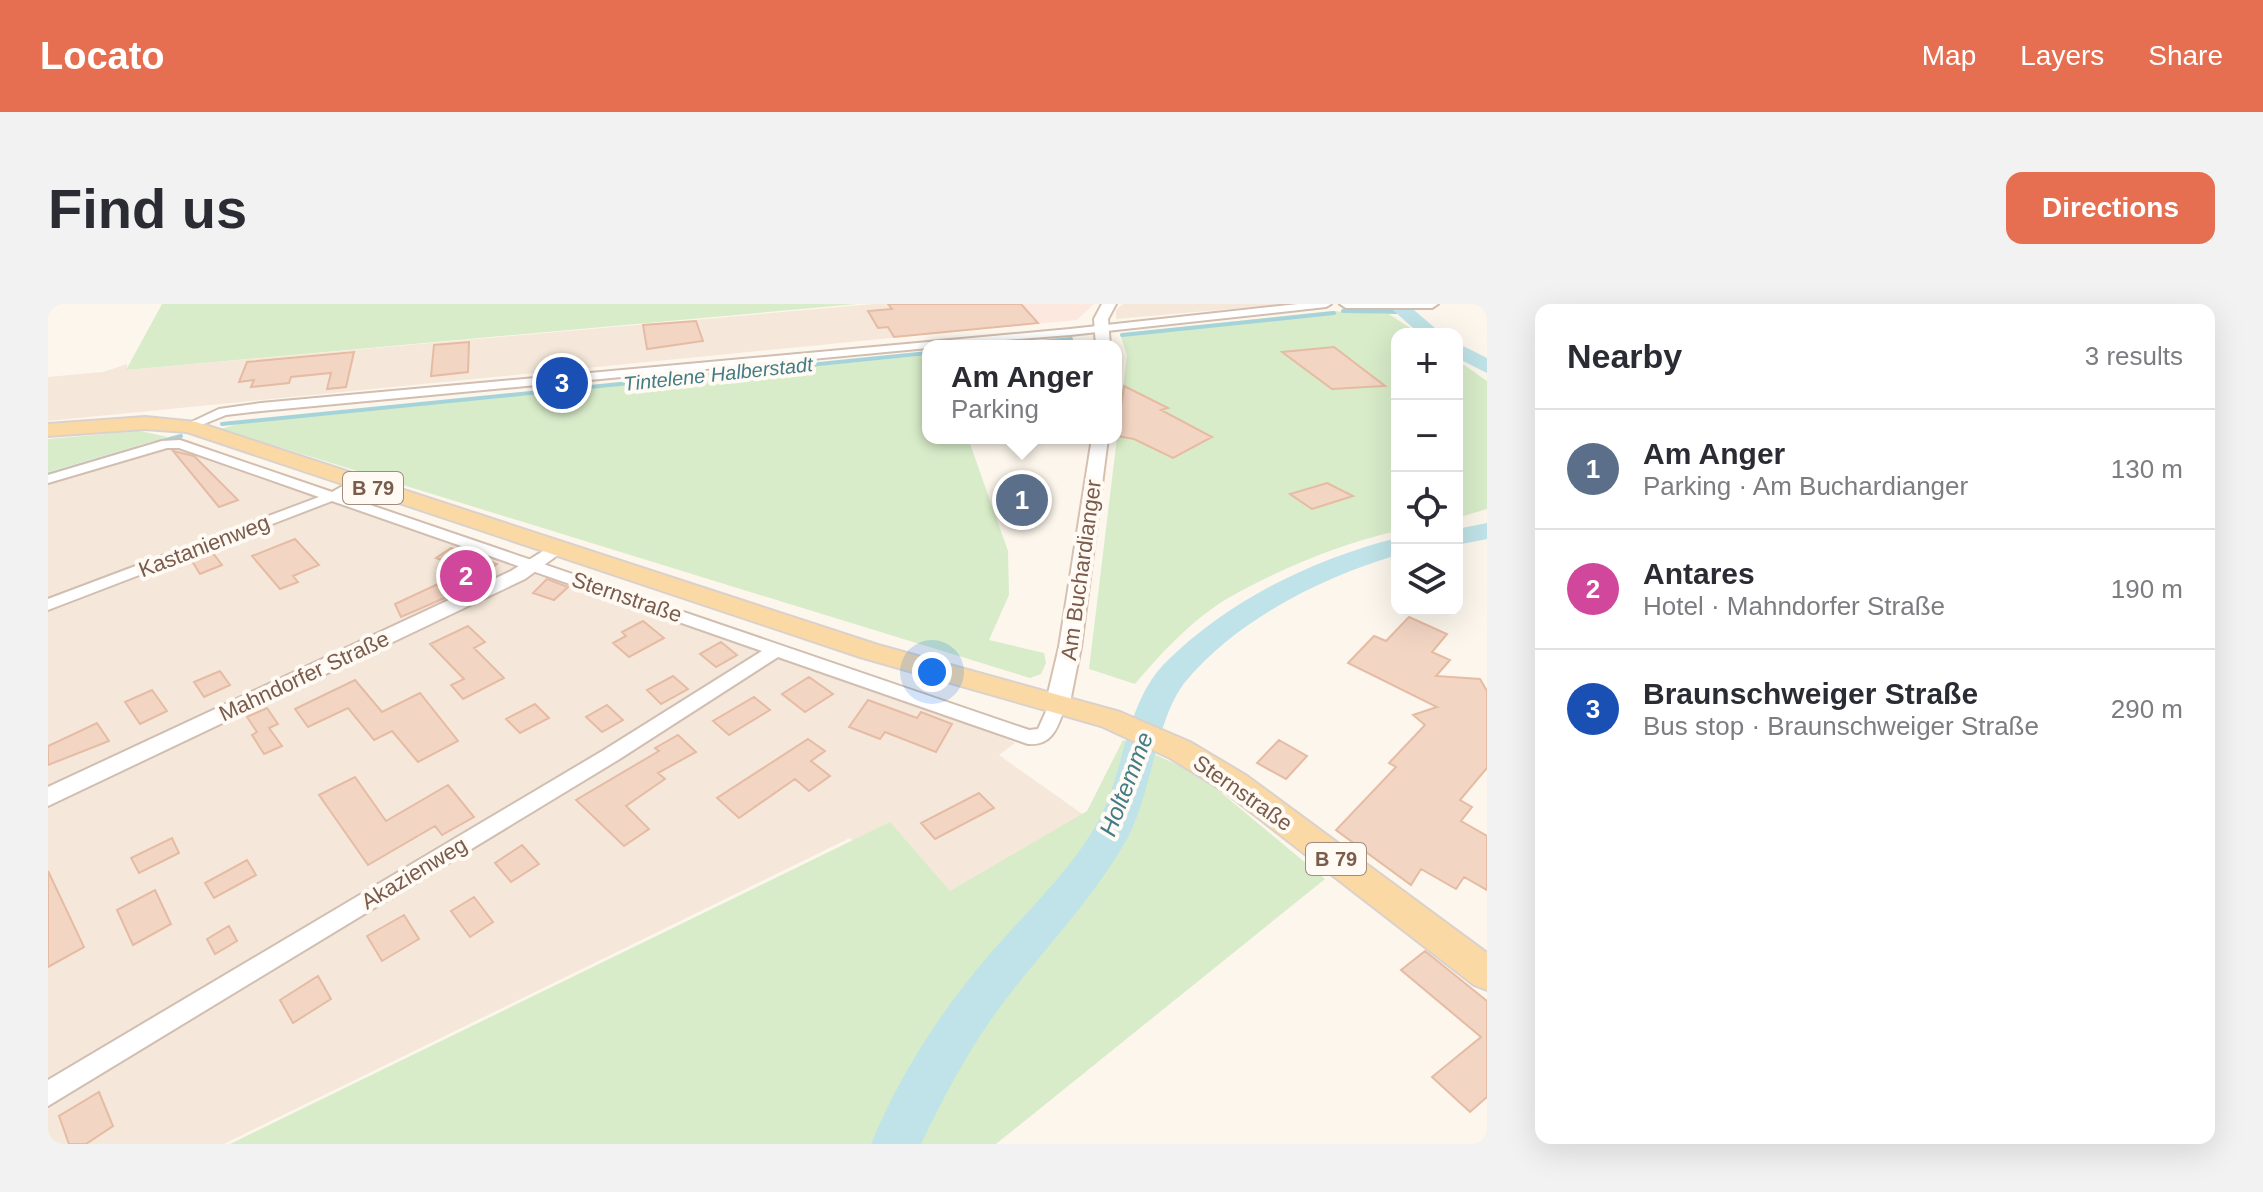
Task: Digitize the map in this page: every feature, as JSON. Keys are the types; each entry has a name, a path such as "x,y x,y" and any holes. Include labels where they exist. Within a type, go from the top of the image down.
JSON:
{"main road":[{"path":"1102,340 1102,313 1109,304"},
{"name":"B 79","path":"48,430 136,423 189,426"},
{"name":"Sternstraße","path":"189,426 858,648 1110,719 1180,750 1256,799 1487,974"},
{"name":"Am Buchardianger","path":"1058,702 1070,647 1099,444"}],"street":[{"path":"973,340 1326,304"},
{"path":"1346,304 1432,304"},
{"path":"189,426 223,412 261,407 922,345"},
{"name":"Sternstraße","path":"48,479 175,443 1028,737 1040,738 1046,732 1058,702"},
{"name":"Kastanienweg","path":"48,605 334,496 358,483"},
{"name":"Mahndorfer Straße","path":"48,797 534,566 556,548"},
{"name":"Akazienweg","path":"48,1094 690,706 778,649"}],"shaded area":[{"path":"873,304 1007,304 1023,325 48,421 48,377 103,372 127,364 127,370"},
{"path":"1007,304 1094,304 1077,320 1023,325"},
{"path":"1123,304 1286,304 1116,319 1116,310"},
{"path":"176,446 967,722 1015,743 999,755 1095,823 970,974 850,838 224,1144 48,1144 48,481"}],"green space":[{"path":"162,304 857,304 126,370"},
{"path":"1330,311 1389,314 1410,328 1391,328 1391,533 1309,559 1225,600 1177,639 1135,684 1089,669 1116,444 1122,444 1122,396 1127,355 1120,334"},
{"path":"922,356 922,444 970,444 1008,551 1009,595 989,640 1044,653 1046,663 1041,674 1030,678 221,429 244,422"},
{"path":"1463,364 1487,381 1487,509 1463,516"},
{"path":"140,431 168,437 48,472 48,439"},
{"path":"1123,740 1200,775 1325,879 996,1144 230,1144 890,822 950,891 1087,811"}],"building":[{"path":"888,304 1021,304 1038,323 894,337 888,327 878,328 868,311 892,309"},
{"path":"696,321 703,341 647,349 643,325"},
{"path":"469,342 468,372 431,376 434,345"},
{"path":"1334,347 1385,386 1332,389 1282,352"},
{"path":"354,352 346,387 327,389 331,373 291,377 289,383 251,387 254,380 239,382 247,362"},
{"path":"1124,386 1168,408 1161,410 1212,437 1173,458 1134,439 1122,437"},
{"path":"173,451 194,456 238,500 219,507"},
{"path":"1327,483 1353,496 1312,509 1290,494"},
{"path":"295,539 319,565 293,576 298,582 280,589 252,556"},
{"path":"451,548 497,564 456,593 401,617 395,604 468,570 436,558"},
{"path":"213,553 222,565 200,574 192,561"},
{"path":"547,579 568,587 554,600 533,593"},
{"path":"1409,617 1447,634 1432,652 1450,660 1436,676 1480,679 1487,691 1487,768 1460,800 1472,807 1461,821 1487,836 1487,890 1464,877 1456,889 1421,869 1411,885 1336,830 1396,767 1389,763 1425,725 1413,715 1437,707 1348,663 1374,636 1386,641"},
{"path":"643,621 664,638 629,657 613,643 626,636 622,632"},
{"path":"468,626 485,642 474,648 504,678 463,699 451,685 464,679 430,644"},
{"path":"721,642 737,655 716,667 700,654"},
{"path":"220,671 230,685 204,697 194,682"},
{"path":"673,676 688,689 661,704 647,690"},
{"path":"809,677 833,694 805,712 782,694"},
{"path":"355,680 382,712 420,693 458,741 418,762 392,731 374,740 348,708 308,727 295,709"},
{"path":"152,690 167,711 140,724 125,702"},
{"path":"754,697 770,710 729,735 713,721"},
{"path":"868,700 917,718 921,712 952,724 936,752 885,732 880,739 849,727"},
{"path":"535,704 549,718 520,733 506,719"},
{"path":"607,705 623,720 602,732 586,717"},
{"path":"267,708 278,724 269,728 282,746 264,754 252,735 257,732 247,717"},
{"path":"97,723 109,741 48,765 48,746"},
{"path":"678,735 696,752 658,773 665,779 626,806 649,829 624,846 576,800 659,751 655,748"},
{"path":"808,739 825,751 811,761 830,776 809,791 795,779 739,818 717,798"},
{"path":"1279,740 1307,756 1286,779 1257,763"},
{"path":"355,777 386,821 448,785 474,817 442,835 435,826 368,865 319,795"},
{"path":"979,793 994,808 935,839 921,823"},
{"path":"172,838 179,853 139,873 131,858"},
{"path":"522,845 539,864 511,882 495,863"},
{"path":"247,860 256,875 214,898 205,883"},
{"path":"48,871 84,947 48,967"},
{"path":"155,890 171,924 133,945 117,910"},
{"path":"474,897 493,922 470,937 451,911"},
{"path":"404,915 419,939 382,961 367,936"},
{"path":"229,926 237,941 215,954 207,939"},
{"path":"1425,951 1487,1001 1487,1097 1470,1112 1432,1077 1481,1037 1401,970"},
{"path":"318,976 331,999 293,1023 280,1000"},
{"path":"99,1092 113,1126 86,1144 69,1144 59,1116"}],"waterway":[{"name":"Holtemme","path":"1395,304 1425,328"},
{"name":"Tintelene Halberstadt","path":"1343,311 1402,312"},
{"name":"Tintelene Halberstadt","path":"1122,335 1334,313"},
{"name":"Tintelene Halberstadt","path":"1061,340 1071,339"},
{"name":"Holtemme","path":"1463,353 1487,367"},
{"name":"Tintelene Halberstadt","path":"222,424 922,354"},
{"name":"Tintelene Halberstadt","path":"155,443 181,436"},
{"name":"Tintelene Halberstadt","path":"48,475 137,449"},
{"name":"Holtemme","path":"1463,536 1487,531"},
{"name":"Holtemme","path":"896,1144 959,1027 1106,841 1129,792 1158,699 1173,675 1197,650 1263,604 1336,567 1391,548"}],"place":[{"name":"Braunschweiger Straße","path":"562,383"},
{"name":"Am Anger","path":"1022,500"},
{"name":"Antares","path":"466,576"}]}
